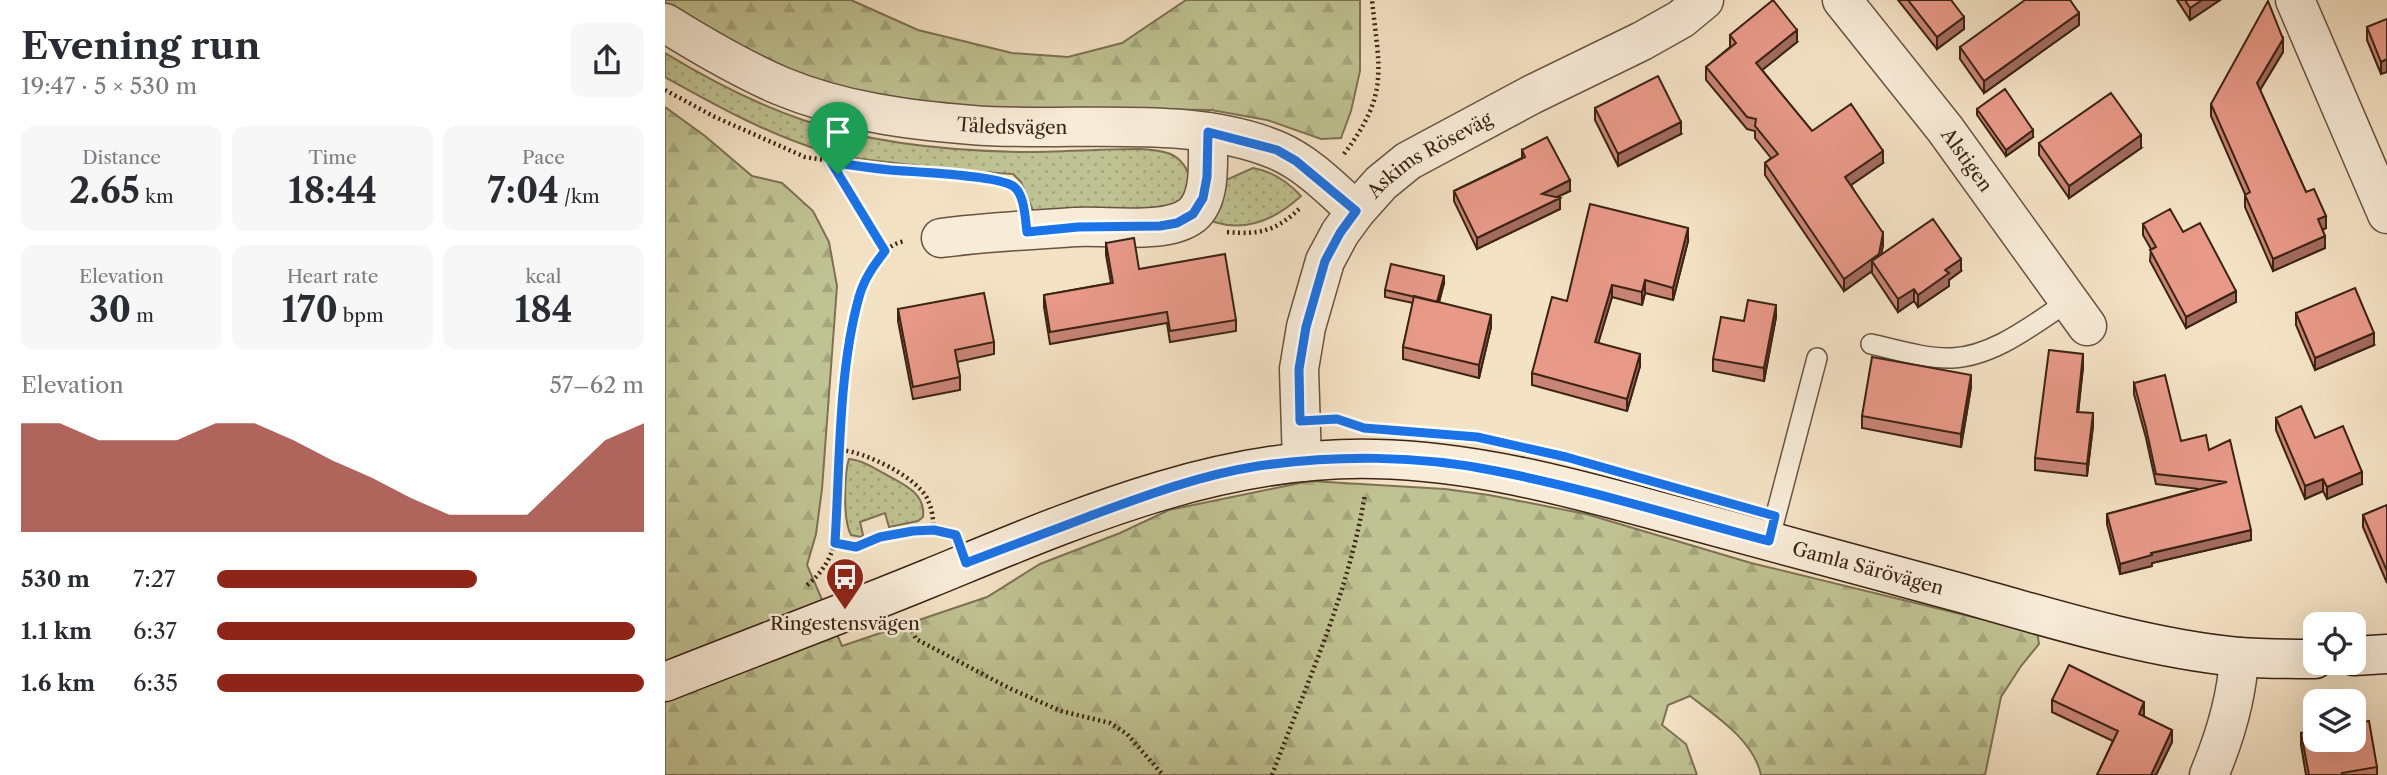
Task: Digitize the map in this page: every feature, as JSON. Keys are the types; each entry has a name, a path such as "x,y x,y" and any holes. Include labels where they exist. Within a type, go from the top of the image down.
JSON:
{"street":[{"name":"Askims Röseväg","path":"1302,462 1299,369 1306,327 1325,261 1356,211 1381,183 1408,161 1531,95 1642,41 1681,19 1704,0"},
{"name":"Alstigen","path":"1842,0 1945,129 2078,313"},
{"path":"2295,0 2387,214"},
{"name":"Tåledsvägen","path":"665,23 732,62 783,86 855,108 975,125 1146,128 1208,132 1277,150 1305,168 1356,211"},
{"path":"941,238 1078,227 1160,226 1177,223 1193,214 1203,198 1207,177 1208,132"},
{"name":"Gamla Särövägen","path":"665,682 966,563 1162,490 1258,466 1371,458 1434,462 1494,470 2119,635 2239,657 2303,659"},
{"path":"2366,655 2387,654"},
{"path":"2209,775 2238,688 2239,657"}],"lane":[{"path":"1871,344 1953,358 2003,343 2078,313"},
{"path":"1769,541 1817,358"}],"path":[{"path":"665,90 715,117 804,157 889,170 953,175 1014,186 1020,196 1027,232"},
{"path":"831,162 885,251"},
{"path":"801,589 819,575 829,561 835,543 846,370 859,296 871,269 885,251 897,243 941,238"},
{"path":"841,450 869,458 909,479 927,498 934,530 931,540"},
{"path":"1272,775 1318,663 1349,568 1363,512 1371,458"},
{"path":"835,543 856,547 880,537 934,530 956,535 966,563"},
{"path":"921,621 909,626 916,639 1011,689 1061,711 1110,723 1127,734 1163,775"}],"green space":[{"path":"665,0 851,0 918,30 1012,53 1068,57 1122,43 1186,0 1360,0 1360,71 1351,111 1341,138 1321,139 1267,120 1211,110 947,107 859,92 789,70 712,31 665,3"},
{"path":"665,53 750,99 803,120 857,135 911,145 967,150 1158,150 1179,159 1191,182 1176,207 1034,213 1021,182 1013,174 843,156 805,145 764,128 665,77"},
{"path":"665,107 705,136 752,176 782,183 813,211 829,242 837,286 822,489 816,534 807,565 842,646 987,597 1040,564 1120,533 1169,510 1310,481 1445,489 1586,514 1751,563 2037,630 2039,644 2001,697 1985,775 1761,775 1751,751 1742,740 1690,696 1668,705 1662,725 1686,744 1697,775 665,775"},
{"path":"1253,168 1279,178 1301,196 1281,211 1261,221 1238,225 1214,222 1211,218 1226,180"},
{"path":"849,459 868,465 912,490 921,502 923,517 918,521 889,527 885,513 860,522 863,535 861,537 851,535 845,497"}],"building":[{"path":"1773,0 1797,30 1756,63 1812,131 1851,104 1883,151 1845,177 1883,233 1879,254 1844,279 1765,163 1778,154 1755,126 1756,119 1747,117 1706,67 1736,43 1730,35"},
{"path":"1908,0 1951,0 1964,17 1937,37"},
{"path":"2025,0 2070,0 2079,13 1984,81 1960,47"},
{"path":"2185,0 2202,0 2190,8"},
{"path":"2268,1 2283,39 2257,83 2306,192 2314,189 2326,216 2318,219 2325,236 2273,259 2245,195 2250,192 2211,104"},
{"path":"2387,19 2387,59 2381,62 2367,27"},
{"path":"1658,76 1681,122 1618,154 1595,108"},
{"path":"2005,89 2033,130 2006,150 1977,109"},
{"path":"2111,93 2141,135 2069,186 2039,143"},
{"path":"1547,137 1570,180 1542,194 1560,198 1477,238 1454,191 1525,157 1522,150"},
{"path":"1590,204 1688,228 1673,288 1645,280 1642,292 1612,285 1595,342 1640,354 1627,399 1532,373 1552,297 1567,301"},
{"path":"2170,209 2183,232 2200,223 2236,291 2186,317 2150,250 2156,247 2143,224"},
{"path":"1933,219 1961,259 1945,270 1949,273 1918,295 1914,289 1898,299 1872,261"},
{"path":"1134,238 1139,269 1225,254 1236,320 1170,331 1167,312 1050,332 1044,295 1113,283 1106,243"},
{"path":"1391,264 1444,276 1437,302 1385,290"},
{"path":"2355,288 2374,333 2315,358 2296,313"},
{"path":"984,293 994,342 955,350 960,377 913,387 898,309"},
{"path":"1414,296 1491,315 1479,365 1403,347"},
{"path":"1748,300 1776,305 1764,368 1713,359 1721,317 1744,321"},
{"path":"2049,350 2083,354 2077,412 2093,413 2087,464 2035,458"},
{"path":"1872,357 1971,375 1961,434 1862,416"},
{"path":"2165,375 2181,441 2206,435 2209,450 2230,440 2251,530 2151,553 2152,555 2120,564 2107,514 2227,482 2156,474 2134,383"},
{"path":"2301,406 2315,438 2343,426 2362,472 2327,487 2323,479 2305,486 2276,418"},
{"path":"2387,505 2387,571 2363,515"},
{"path":"2069,665 2144,702 2139,714 2172,730 2151,775 2097,775 2118,731 2052,700"},
{"path":"2369,721 2377,767 2342,773 2343,775 2309,775 2305,752 2366,752 2366,722"}],"place":[{"name":"Ringestensvägen","path":"845,611"}],"route":[{"path":"1208,132 1277,150 1324,182 1356,211 1325,261 1306,327 1299,369 1300,421 1337,419 1364,428 1477,437 1566,457 1775,516 1769,541 1494,470 1434,462 1371,458 1258,466 1212,476 1138,498 966,563 956,535 934,530 880,537 856,547 835,543 846,370 859,296 871,269 885,251 838,174 831,162 1002,182 1014,186 1020,196 1027,232 1078,227 1160,226 1177,223 1193,214 1203,198 1207,177 1208,132"}]}
